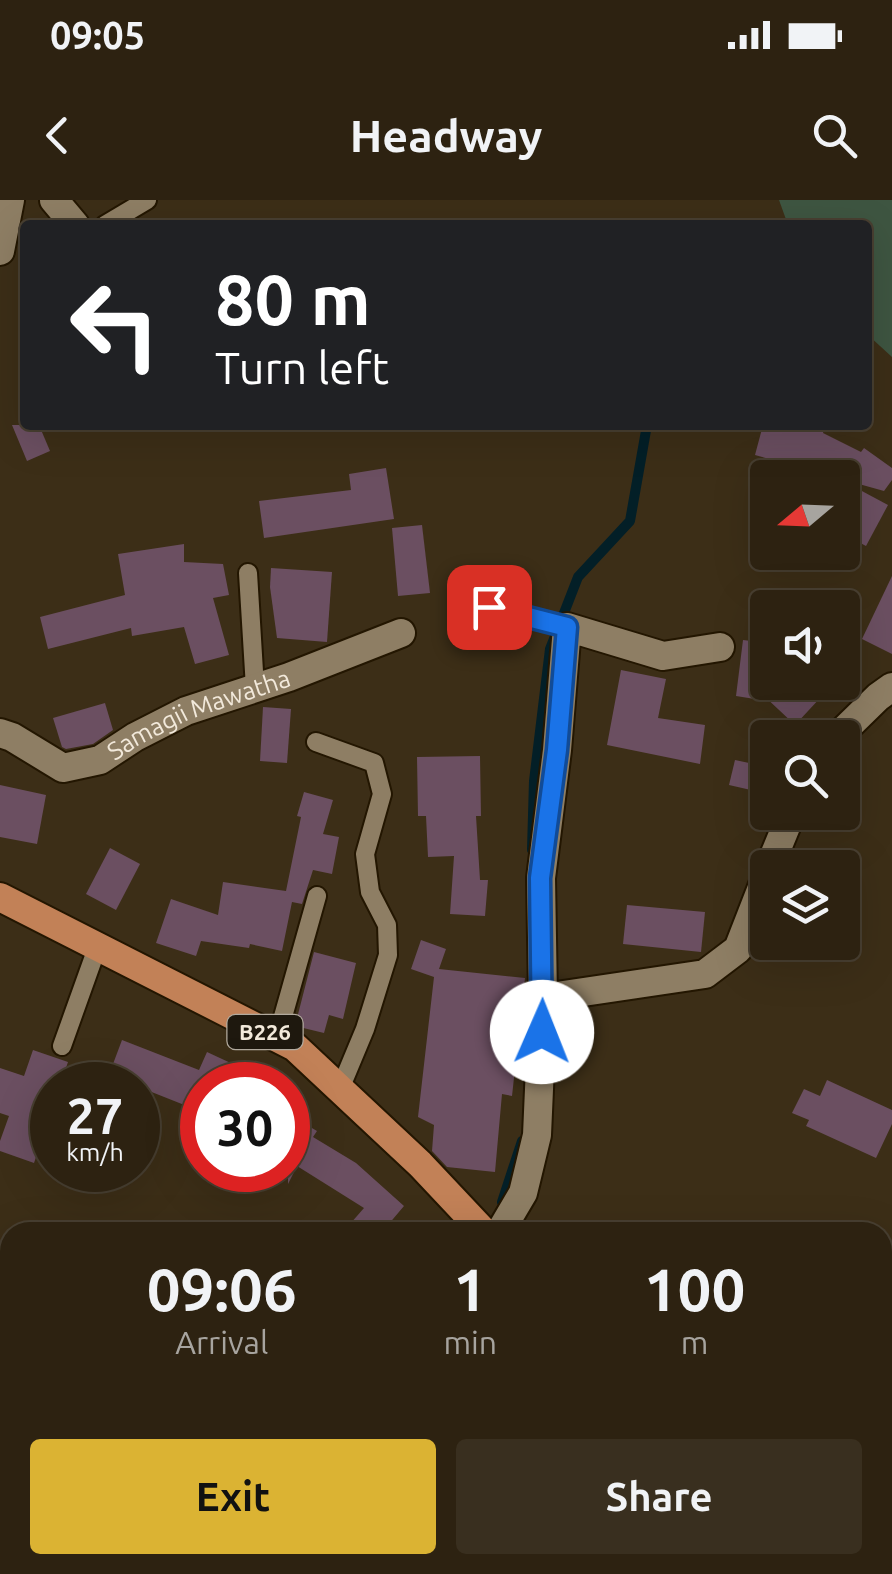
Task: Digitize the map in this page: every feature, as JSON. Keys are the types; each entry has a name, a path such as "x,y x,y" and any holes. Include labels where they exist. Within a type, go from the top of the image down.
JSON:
{"main road":[{"name":"B226","path":"0,897 295,1048 420,1164 475,1222"}],"street":[{"path":"0,251 10,200"},
{"path":"54,200 71,220"},
{"path":"506,1222 523,1193 537,1135 543,998 540,878 557,750 567,627 662,656 720,647"},
{"name":"Samagii Mawatha","path":"0,733 63,768 100,760 186,712 401,634"},
{"path":"854,720 892,687"},
{"path":"543,998 706,974 738,949 750,917"}],"lane":[{"path":"113,220 147,200"},
{"path":"248,573 255,688"},
{"path":"489,607 567,627"},
{"path":"316,742 374,764 382,794 365,854 370,892 387,925 388,955 340,1090"},
{"path":"277,1038 317,896"},
{"path":"62,1046 97,948"}],"green space":[{"path":"779,200 892,200 892,357 872,339 872,220 786,220"}],"building":[{"path":"12,425 20,425 20,430 41,430 50,451 27,461"},
{"path":"762,430 824,430 861,452 864,448 892,468 892,480 884,491 860,484 860,460 773,460 755,455"},
{"path":"386,468 394,519 264,538 259,501 351,490 349,474"},
{"path":"860,490 888,505 866,546 860,543"},
{"path":"422,525 430,593 398,596 392,528"},
{"path":"184,544 184,562 223,564 229,595 213,598 229,655 195,664 184,627 132,636 131,628 48,649 40,617 125,595 118,554"},
{"path":"271,568 332,572 327,642 277,638"},
{"path":"892,576 892,654 862,639"},
{"path":"743,640 750,641 750,698 736,696"},
{"path":"621,670 666,679 658,718 705,725 700,764 607,745"},
{"path":"768,700 818,700 800,720 790,720"},
{"path":"105,703 113,730 93,744 62,747 53,718"},
{"path":"263,707 291,709 287,763 260,761"},
{"path":"480,756 481,816 476,816 480,880 488,880 485,916 450,914 454,856 428,857 426,816 418,816 417,757"},
{"path":"735,760 750,763 750,790 729,785"},
{"path":"0,785 46,795 37,844 0,837"},
{"path":"304,792 333,800 323,834 339,837 332,874 313,870 302,904 292,902 282,951 250,944 249,948 201,941 196,956 156,943 171,899 218,915 223,882 286,891"},
{"path":"110,848 140,864 116,910 86,894"},
{"path":"627,905 705,912 701,952 623,944"},
{"path":"421,940 446,949 439,969 525,978 512,1096 502,1094 495,1172 447,1167 432,1151 434,1125 418,1117 434,977 411,969"},
{"path":"314,952 356,963 343,1019 329,1015 324,1033 295,1026"},
{"path":"122,1040 180,1063 180,1103 160,1095 160,1062 114,1062"},
{"path":"33,1050 68,1062 30,1062 30,1162 0,1151 9,1116 0,1113 0,1068 24,1076"},
{"path":"207,1052 229,1062 203,1062"},
{"path":"827,1080 892,1110 892,1124 876,1158 806,1126 809,1120 792,1113 804,1089 820,1096"},
{"path":"310,1127 317,1131 313,1137 356,1163 404,1206 390,1222 352,1222 364,1208 310,1174"}],"waterway":[{"path":"532,850 534,781 550,649 578,577 630,521 646,430"},
{"path":"502,1202 522,1141"}],"route":[{"path":"489,607 567,627 557,750 540,878 542,1032"}]}
